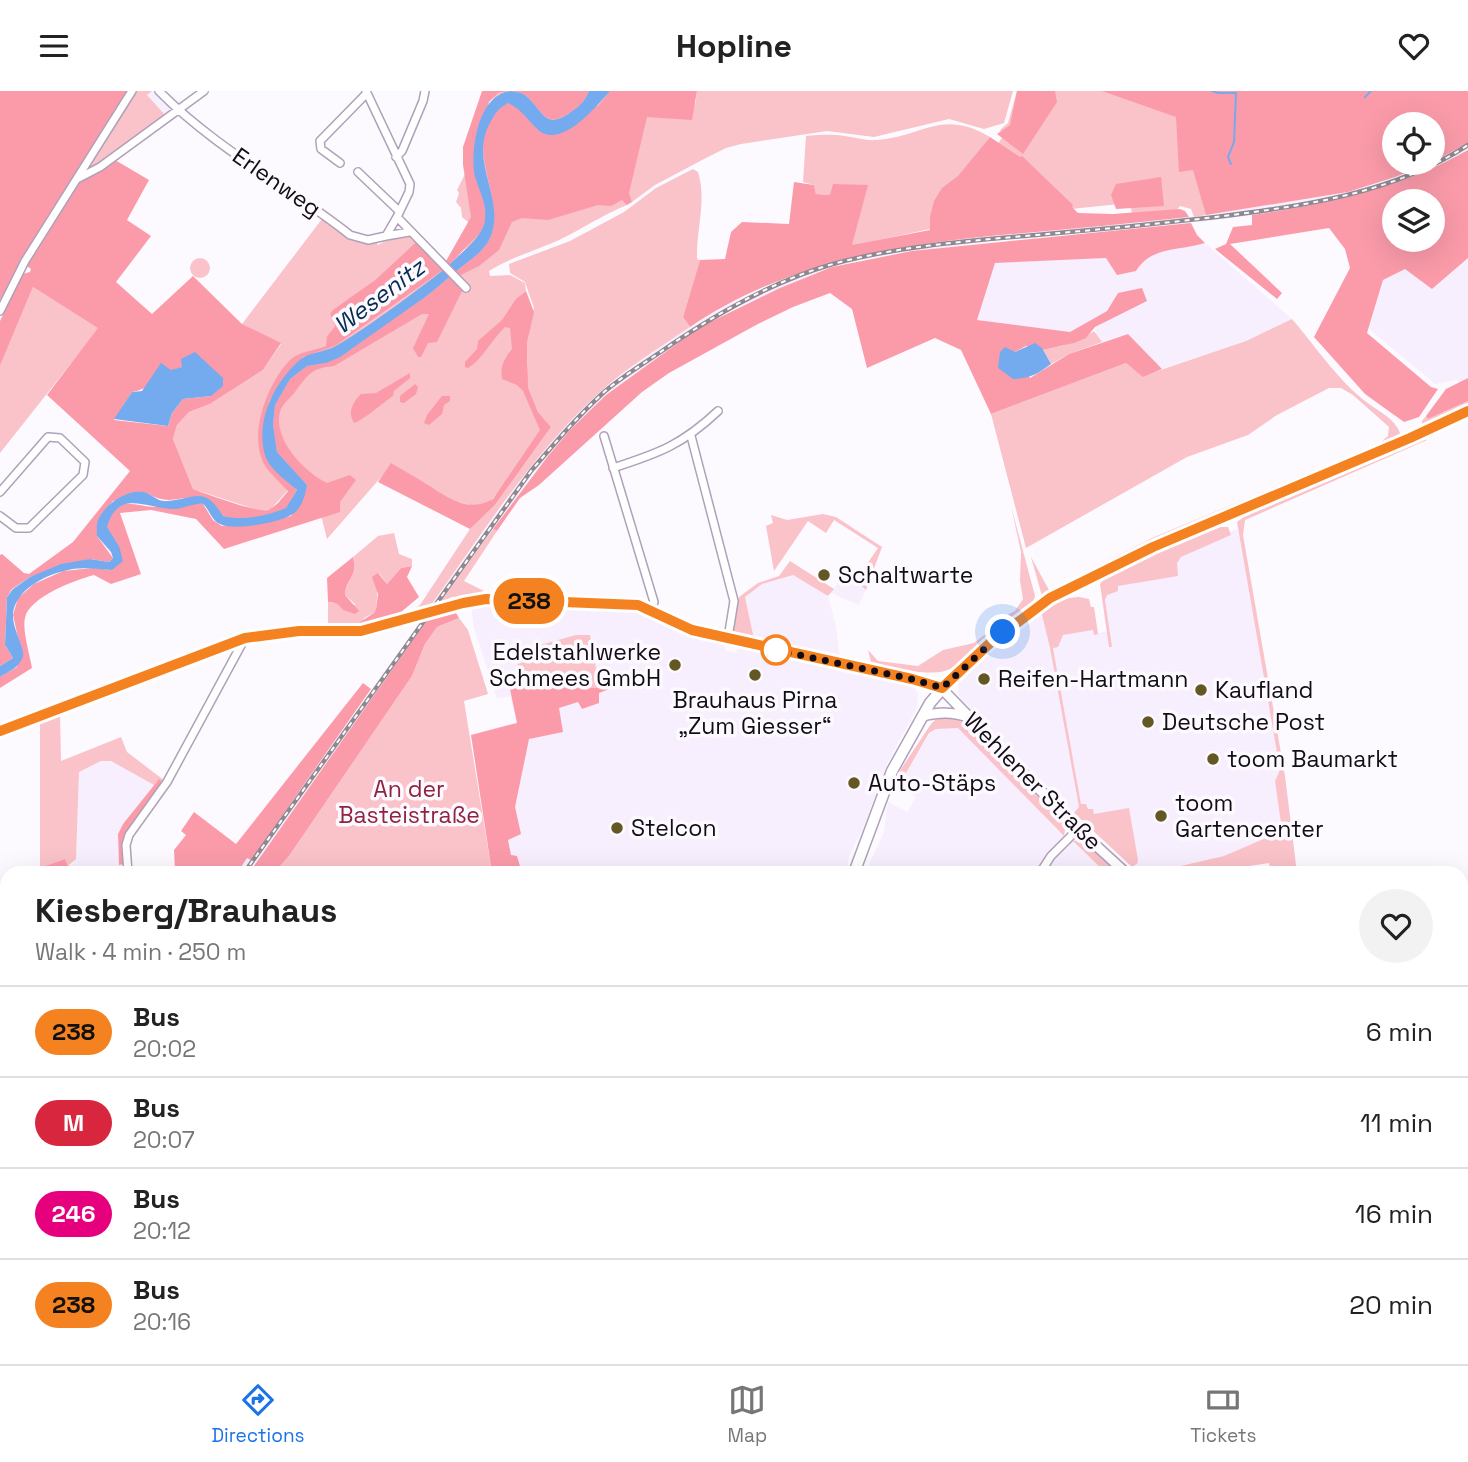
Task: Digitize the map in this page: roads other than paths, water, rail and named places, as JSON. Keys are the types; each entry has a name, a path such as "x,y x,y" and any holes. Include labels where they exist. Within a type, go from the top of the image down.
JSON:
{"main road":[{"path":"857,866 890,775 942,688 989,644 1050,598 1153,547 1468,411"},
{"path":"0,731 245,638 299,631 361,631 486,599 632,604 692,630 942,688"}],"street":[{"path":"0,311 25,261 132,91"},
{"name":"Erlenweg","path":"159,91 177,110 207,134 350,235 368,240 410,232"},
{"path":"77,180 100,167 204,91"},
{"path":"396,157 402,151 413,126 425,91"},
{"path":"340,163 321,149 320,141 366,92 410,184 409,192 386,236"},
{"path":"358,172 398,214 410,232 447,265 466,288"},
{"path":"613,468 660,452 691,436 718,411"},
{"path":"604,436 654,602 651,610"},
{"path":"691,436 734,601 728,638"},
{"path":"0,492 48,437 60,438 85,462 83,475 29,528 16,528 0,516"},
{"path":"128,866 126,845 129,835 167,782 245,638"},
{"name":"Wehlener Straße","path":"942,688 1078,829 1118,866"},
{"path":"923,716 954,712 970,718"},
{"path":"1045,866 1078,829"}],"water":[{"path":"511,91 525,95 545,117 555,120 577,108 589,91 610,91 576,125 555,135 545,134 536,128 508,103 497,111 484,138 483,152 492,196 494,224 484,248 455,272 449,265 481,232 485,219 473,161 479,123 491,101 500,94"},
{"path":"446,268 452,275 428,295 340,357 326,363 307,366 290,379 275,405 273,424 277,452 307,485 304,499 297,511 274,521 234,527 217,522 203,504 176,509 135,503 119,507 107,527 119,546 123,561 112,570 82,568 56,573 24,592 13,614 22,648 22,660 0,677 0,666 13,658 5,645 7,597 30,577 61,564 90,559 109,562 113,558 97,536 97,524 101,514 118,498 133,492 147,493 164,501 205,497 223,516 238,518 263,515 286,508 297,490 270,465 263,442 265,415 283,378 301,359 332,348 350,337"},
{"path":"1035,343 1042,348 1051,364 1041,371 1029,377 1013,379 998,368 1000,352 1005,347 1015,352"},
{"path":"195,352 223,378 223,386 211,396 183,399 172,413 168,426 114,419 132,392 142,391 161,363 171,370 182,367 181,359"}],"waterway":[{"path":"1212,91 1236,93 1234,142 1228,157 1231,164"},
{"path":"1365,97 1371,91"}],"railway":[{"path":"249,866 531,471 593,402 630,372 721,313 787,280 858,258 934,245 1194,220 1314,202 1378,186 1409,175 1468,145"}],"place":[{"name":"Schaltwarte","path":"824,575"},
{"name":"Edelstahlwerke Schmees GmbH","path":"675,665"},
{"name":"Brauhaus Pirna „Zum Giesser“","path":"755,675"},
{"name":"Reifen-Hartmann","path":"984,679"},
{"name":"Kaufland","path":"1201,690"},
{"name":"Deutsche Post","path":"1148,722"},
{"name":"toom Baumarkt","path":"1213,759"},
{"name":"Auto-Stäps","path":"854,783"},
{"name":"toom Gartencenter","path":"1161,816"},
{"name":"Stelcon","path":"617,828"}],"water label":[{"name":"Wesenitz","path":"379,296"}],"park label":[{"name":"An der Basteistraße","path":"409,802"}]}
